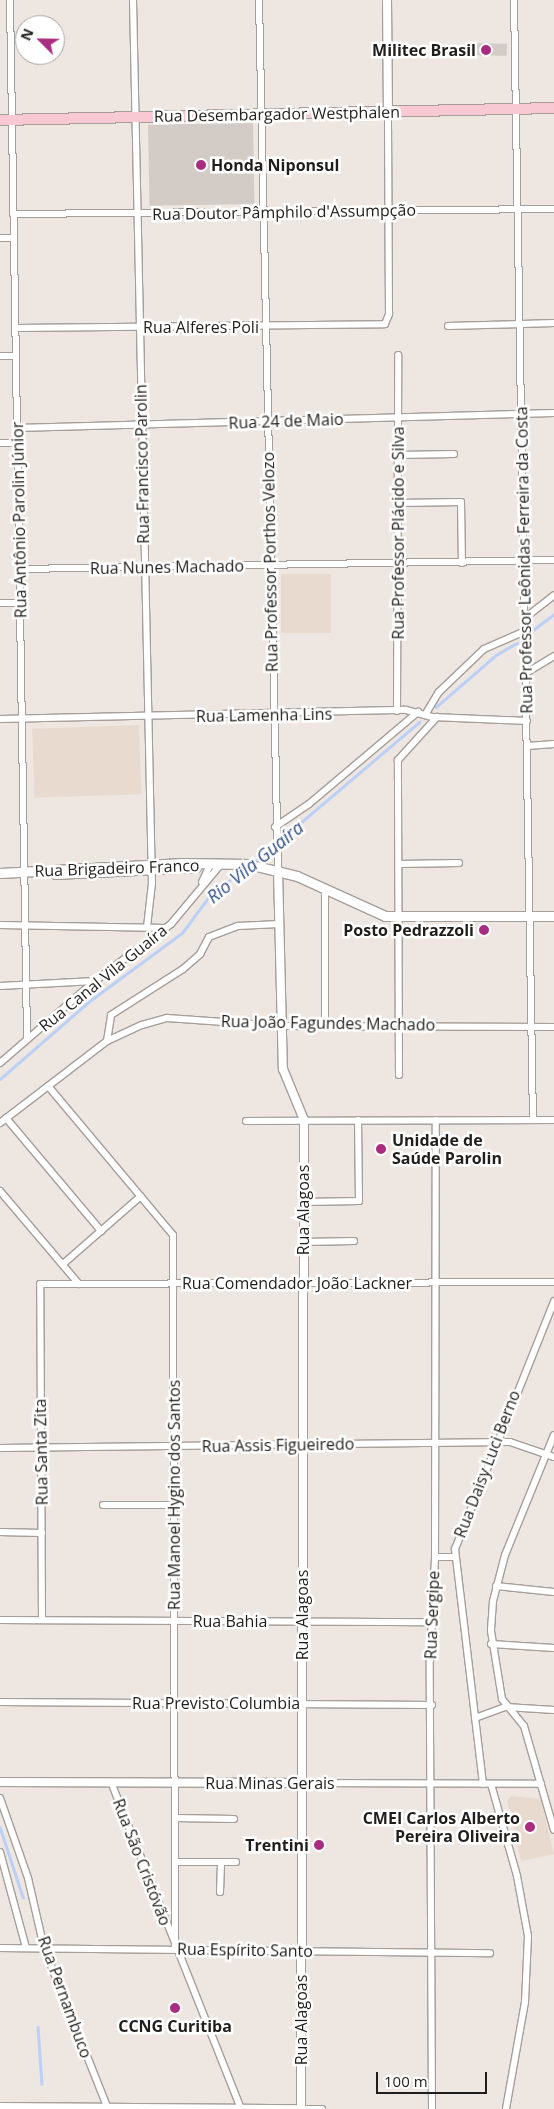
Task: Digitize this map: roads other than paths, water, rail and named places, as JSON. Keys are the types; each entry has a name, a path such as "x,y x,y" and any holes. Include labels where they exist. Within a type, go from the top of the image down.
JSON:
{"main road":[{"name":"Rua Desembargador Westphalen","path":"0,120 554,108"},
{"name":"Rua Brigadeiro Franco","path":"0,873 238,864 278,870 368,910 399,917 554,916"}],"street":[{"name":"Rua Antônio Parolin Júnior","path":"10,0 27,1040"},
{"name":"Rua Francisco Parolin","path":"133,0 151,868 147,928"},
{"name":"Rua Professor Porthos Velozo","path":"259,0 275,839 278,870 281,1026 285,1077 304,1120"},
{"path":"387,0 389,211"},
{"name":"Rua Professor Leônidas Ferreira da Costa","path":"514,0 533,1120"},
{"name":"Rua Doutor Pâmphilo d'Assumpção","path":"13,214 554,209"},
{"name":"Rua Alferes Poli","path":"15,328 265,326 387,322 389,211"},
{"path":"0,238 14,238"},
{"path":"448,326 554,323"},
{"name":"Rua Professor Plácido e Silva","path":"397,711 398,355"},
{"path":"0,356 16,356"},
{"name":"Rua 24 de Maio","path":"17,428 554,413"},
{"path":"0,443 17,443"},
{"path":"398,455 454,454"},
{"path":"398,503 462,502 462,563"},
{"name":"Rua Nunes Machado","path":"20,569 524,563 554,560"},
{"path":"525,618 554,595"},
{"path":"0,603 20,603"},
{"path":"425,715 439,692 484,649 525,631"},
{"path":"526,672 554,656"},
{"name":"Rua Lamenha Lins","path":"0,720 273,716 397,711 418,712 437,718 527,721"},
{"path":"275,827 309,804 418,712"},
{"path":"399,1075 398,760 437,718"},
{"path":"527,746 554,744"},
{"path":"399,864 459,863"},
{"name":"Rua Canal Vila Guaíra","path":"0,1063 95,981 166,928 221,864"},
{"name":"Rua Canal Vila Guaíra","path":"199,888 210,865"},
{"path":"324,1026 326,890"},
{"name":"Rua Canal Vila Guaíra","path":"107,1041 111,1015 183,969 200,954 209,937 238,926 279,924"},
{"path":"0,925 166,928"},
{"path":"0,986 95,981"},
{"name":"Rua João Fagundes Machado","path":"107,1041 142,1025 168,1018 281,1026 554,1027"},
{"path":"101,1231 3,1120 107,1041"},
{"name":"Rua Manoel Hygino dos Santos","path":"48,1086 173,1234 175,1949"},
{"name":"Rua Alagoas","path":"301,2109 304,1120"},
{"path":"304,1202 359,1201 358,1120"},
{"name":"Rua Sergipe","path":"432,2109 434,1783 431,1622 435,1557 436,1120"},
{"path":"246,1121 554,1120"},
{"path":"0,1191 79,1284"},
{"path":"62,1264 141,1196"},
{"path":"303,1242 354,1241"},
{"name":"Rua Comendador João Lackner","path":"40,1284 554,1282"},
{"name":"Rua Santa Zita","path":"40,1284 42,1620"},
{"name":"Rua Daisy Luci Berno","path":"483,1784 454,1557 460,1528 554,1300"},
{"path":"554,1435 496,1586 492,1644 505,1707 521,1720 554,1830"},
{"name":"Rua Assis Figueiredo","path":"0,1448 494,1442 514,1443 545,1456 554,1457"},
{"path":"103,1505 174,1505"},
{"path":"0,1532 42,1533"},
{"path":"435,1557 454,1557"},
{"path":"496,1586 554,1592"},
{"name":"Rua Bahia","path":"0,1620 431,1622"},
{"path":"492,1644 554,1648"},
{"name":"Rua Previsto Columbia","path":"0,1702 432,1704"},
{"path":"475,1718 505,1707 554,1710"},
{"name":"Rua Minas Gerais","path":"0,1782 541,1784"},
{"name":"Rua São Cristóvão","path":"111,1782 175,1949 241,2109"},
{"path":"491,1784 517,1876 528,1936 525,2002 506,2109"},
{"name":"Rua Pernambuco","path":"0,1798 28,1878 44,1948 108,2108"},
{"path":"175,1818 234,1819"},
{"name":"Rua Pernambuco","path":"0,1852 26,1948"},
{"path":"175,1862 236,1862"},
{"path":"220,1892 221,1862"},
{"name":"Rua Espírito Santo","path":"0,1948 490,1953"},
{"path":"0,2107 322,2109"}],"waterway":[{"name":"Rio Vila Guaíra","path":"533,630 554,614"},
{"name":"Rio Vila Guaíra","path":"436,707 496,655 517,643"},
{"name":"Rio Vila Guaíra","path":"253,863 419,722"},
{"name":"Rio Vila Guaíra","path":"0,1079 91,1000 182,933 211,894 246,868"},
{"path":"0,1827 23,1897"},
{"path":"38,2027 42,2084"}],"place":[{"name":"Militec Brasil","path":"486,50"},
{"name":"Honda Niponsul","path":"201,165"},
{"name":"Posto Pedrazzoli","path":"484,930"},
{"name":"Unidade de Saúde Parolin","path":"381,1149"},
{"name":"CMEI Carlos Alberto Pereira Oliveira","path":"530,1827"},
{"name":"Trentini","path":"319,1845"},
{"name":"CCNG Curitiba","path":"175,2008"}]}
